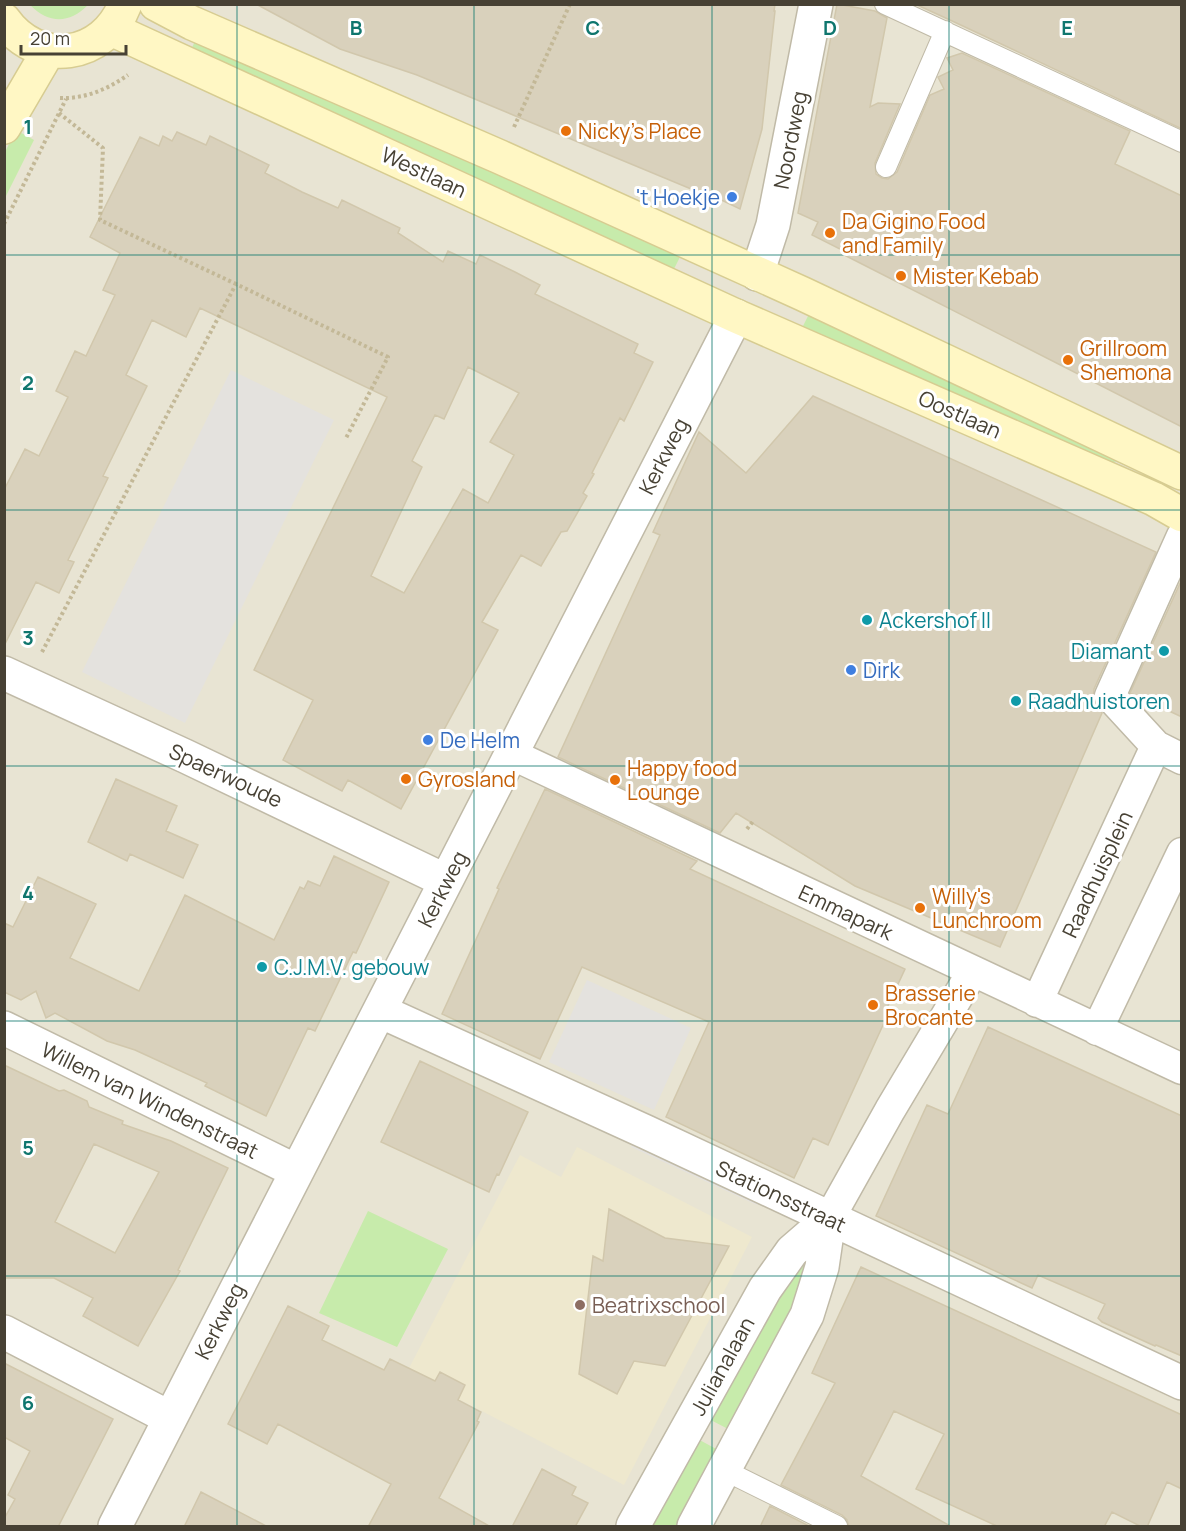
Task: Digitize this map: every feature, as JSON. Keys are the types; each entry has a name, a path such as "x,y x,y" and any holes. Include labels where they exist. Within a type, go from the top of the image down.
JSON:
{"main road":[{"name":"Westlaan","path":"156,4 192,23 500,157 758,274"},
{"name":"Westlaan","path":"118,17 153,49 736,316"},
{"path":"8,37 49,50 72,51 103,37 118,17"},
{"path":"4,128 49,50"},
{"name":"Oostlaan","path":"758,274 1182,473"},
{"name":"Oostlaan","path":"736,316 1154,499 1182,516"}],"street":[{"name":"Noordweg","path":"758,274 773,225 816,4"},
{"name":"Kerkweg","path":"115,1527 736,316"},
{"name":"Raadhuisplein","path":"1037,1002 1169,753 1110,696 1182,536"},
{"name":"Spaerwoude","path":"15,678 185,756 446,881"},
{"name":"Emmapark","path":"511,754 1182,1069"},
{"path":"1097,1030 1182,853"},
{"name":"Julianalaan","path":"633,1527 765,1289 792,1251 829,1219 890,1110 973,971"},
{"name":"Stationsstraat","path":"380,1011 646,1132 1182,1383"},
{"name":"Willem van Windenstraat","path":"4,1028 296,1171"},
{"name":"Julianalaan","path":"694,1527 807,1315 822,1267 829,1219"},
{"path":"4,1332 170,1418"}],"lane":[{"path":"885,4 1182,142"},
{"path":"886,167 945,31"},
{"path":"724,1470 837,1527"}],"path":[{"path":"500,157 570,4"},
{"path":"4,224 66,99 84,96 116,84 130,74 153,49"},
{"path":"59,112 103,148 100,220 388,357 346,438"},
{"path":"15,678 236,284"}],"shaded area":[{"path":"5,5 1181,5 1181,1526 5,1526"},
{"path":"231,370 334,420 185,723 82,672"},
{"path":"587,980 691,1028 654,1110 549,1062"},
{"path":"635,1139 760,1197 757,1205 631,1147"},
{"name":"Beatrixschool","path":"577,1147 752,1237 624,1485 407,1372 520,1155 561,1177"}],"green space":[{"path":"30,5 88,5 74,16 59,19 44,16"},
{"path":"197,37 681,255 673,271 190,52"},
{"path":"16,130 34,140 5,198 5,152"},
{"path":"809,314 1121,459 1100,468 801,330"},
{"path":"368,1211 448,1249 397,1347 319,1313"},
{"path":"799,1250 816,1258 730,1430 703,1416"},
{"path":"694,1437 720,1451 680,1526 647,1526"}],"building":[{"path":"256,4 775,4 762,129 740,209 709,194 708,196 417,75 340,49"},
{"path":"837,4 875,11 887,18 870,107 878,103 900,104 875,163 876,174 882,178 888,179 897,172 930,95 944,89 938,77 953,70 947,58 962,53 1130,131 1115,164 1182,196 1182,427 846,256 848,253 812,235 818,222 798,213"},
{"path":"915,4 1182,4 1182,129 950,20"},
{"path":"177,132 206,145 210,136 269,165 265,173 302,192 338,208 342,200 400,228 398,233 443,262 448,251 476,264 480,255 540,285 535,294 638,344 634,353 653,362 624,421 620,418 592,473 594,474 583,493 587,496 567,531 561,532 541,566 521,555 482,622 498,630 401,809 348,780 342,791 283,760 313,700 254,670 387,397 200,308 186,337 152,320 126,375 147,386 103,476 108,478 68,560 74,562 59,593 36,582 4,646 4,490 25,449 39,456 68,397 56,391 75,351 86,356 115,295 103,290 120,253 90,237 140,137 159,146 163,136 172,141","holes":["468,367 519,393 490,442 514,455 488,503 463,489 404,593 371,576 422,467 412,461 435,415 444,419"]},
{"name":"Ackershof II","path":"813,396 1156,552 1094,689 1093,699 1102,713 1000,947 855,886 736,813 720,833 558,757 660,535 653,532 699,432 746,473"},
{"name":"Diamant","path":"1182,579 1182,717 1130,693"},
{"path":"116,779 177,806 166,831 198,845 183,878 130,854 127,861 88,842"},
{"path":"545,789 697,861 690,869 905,969 886,1010 889,1012 828,1145 813,1138 794,1178 666,1117 709,1022 582,967 540,1059 442,1014 499,889 497,888"},
{"path":"334,856 389,882 356,953 353,952 315,1031 308,1028 266,1116 205,1086 207,1083 135,1050 107,1041 55,1013 46,1018 36,991 21,1000 4,992 4,923 13,927 38,877 96,904 70,958 139,991 185,895 274,940 300,887 304,889 308,881 320,886"},
{"path":"988,1027 1182,1116 1182,1356 1102,1322 1098,1318 1105,1304 1038,1275 1032,1288 876,1216 927,1105 948,1114"},
{"path":"420,1061 528,1112 489,1192 381,1142"},
{"path":"4,1065 59,1091 64,1090 87,1101 89,1107 123,1121 122,1124 171,1141 228,1168 178,1270 180,1271 138,1346 83,1316 93,1298 54,1278 4,1278","holes":["94,1144 159,1172 115,1253 55,1222"]},
{"path":"609,1209 665,1238 729,1246 665,1366 634,1361 617,1394 579,1374 593,1256 603,1261"},
{"path":"861,1267 1182,1415 1182,1489 1167,1482 1147,1527 1142,1527 1112,1512 1104,1527 999,1527 916,1489 944,1434 894,1411 861,1476 952,1527 849,1527 842,1515 781,1485 835,1383 812,1373"},
{"path":"288,1306 329,1326 322,1340 384,1370 390,1359 435,1381 440,1372 465,1385 458,1400 481,1412 477,1421 479,1422 439,1498 491,1527 368,1527 391,1484 278,1424 267,1444 228,1424"},
{"path":"4,1363 113,1419 58,1527 4,1527 4,1519 15,1499 8,1495 30,1451 4,1437"},
{"path":"542,1469 576,1487 572,1495 588,1503 575,1527 512,1527"},
{"path":"201,1492 268,1527 184,1527"},
{"path":"770,1506 811,1527 760,1527"}],"place":[{"name":"Nicky's Place","path":"566,131"},
{"name":"'t Hoekje","path":"732,197"},
{"name":"Da Gigino Food and Family","path":"830,233"},
{"name":"Mister Kebab","path":"901,276"},
{"name":"Grillroom Shemona","path":"1068,360"},
{"name":"Ackershof II","path":"867,620"},
{"name":"Diamant","path":"1164,651"},
{"name":"Dirk","path":"851,670"},
{"name":"Raadhuistoren","path":"1016,701"},
{"name":"De Helm","path":"428,740"},
{"name":"Gyrosland","path":"406,779"},
{"name":"Happy food Lounge","path":"615,780"},
{"name":"Willy's Lunchroom","path":"920,908"},
{"name":"C.J.M.V. gebouw","path":"262,967"},
{"name":"Brasserie Brocante","path":"873,1005"},
{"name":"Beatrixschool","path":"580,1305"}]}
